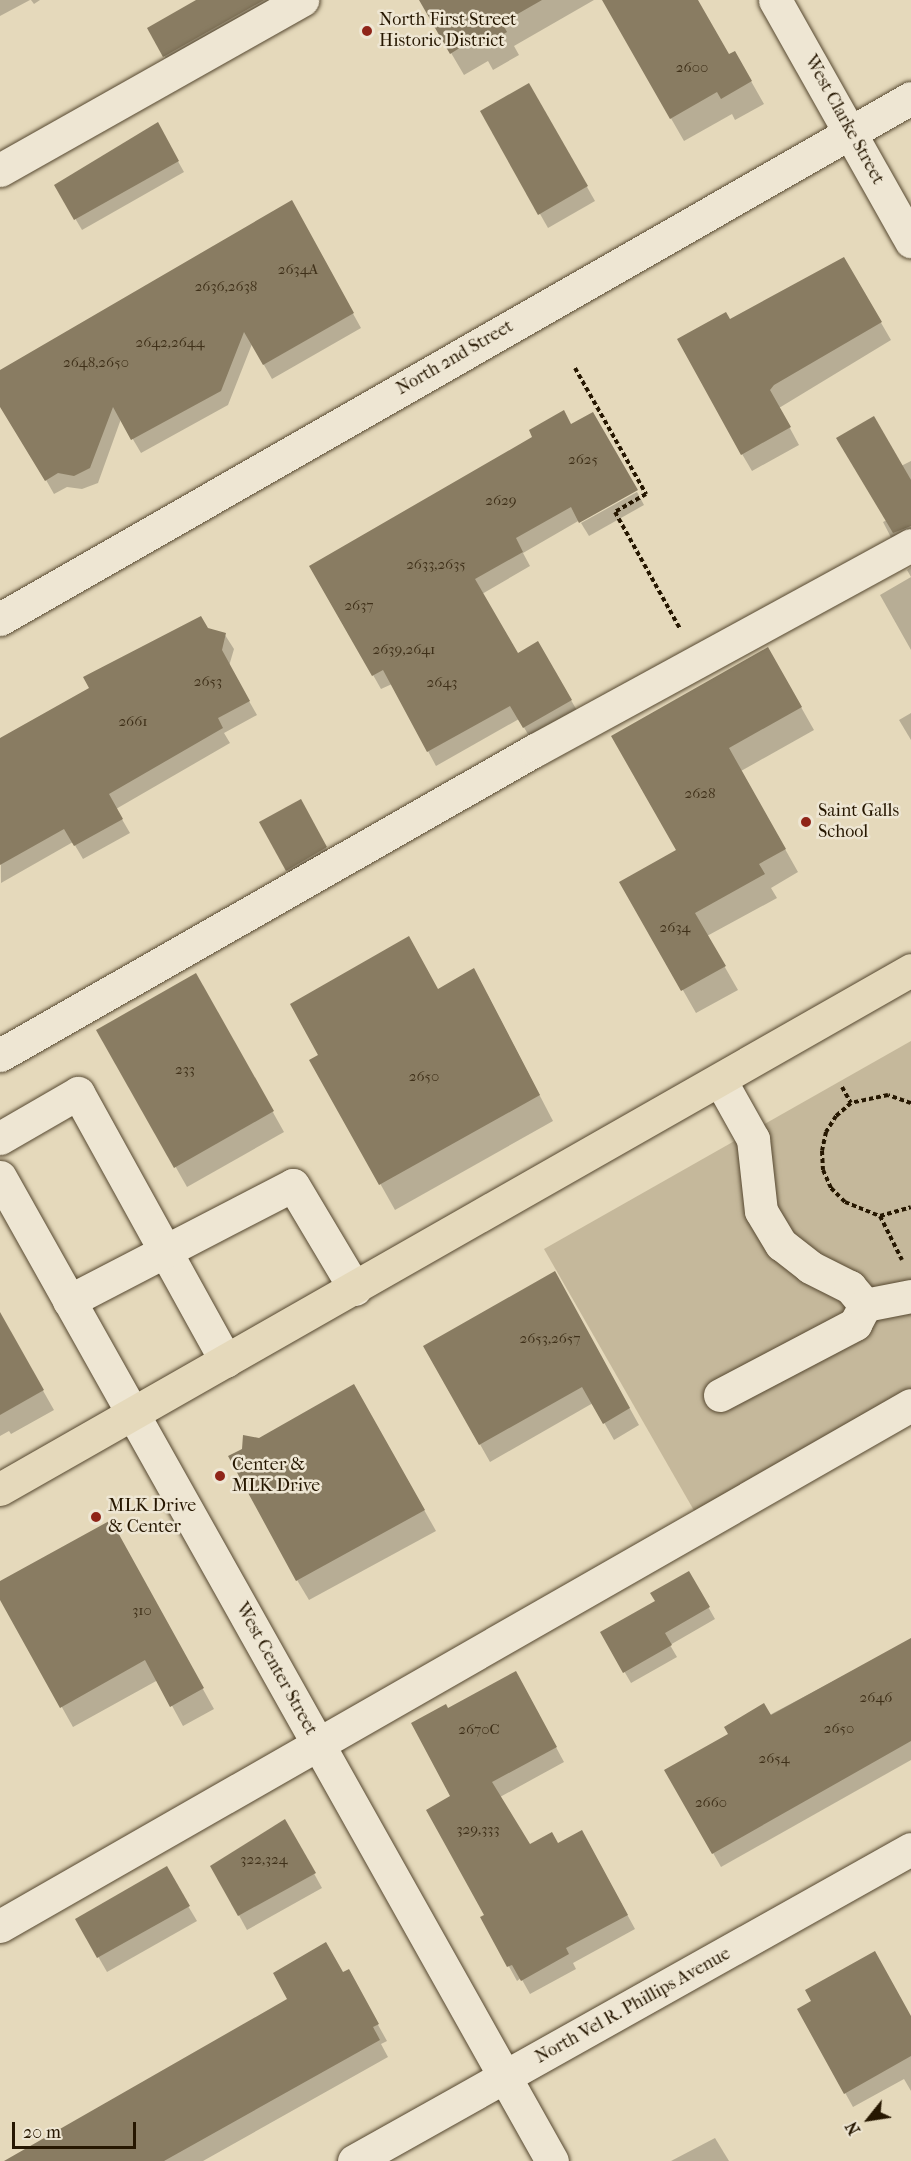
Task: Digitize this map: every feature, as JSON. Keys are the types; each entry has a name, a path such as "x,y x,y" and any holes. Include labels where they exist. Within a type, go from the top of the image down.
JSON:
{"main road":[{"path":"0,1489 355,1289 911,970"}],"street":[{"path":"0,170 302,0"},
{"name":"West Clarke Street","path":"775,0 911,241"},
{"name":"North 2nd Street","path":"0,619 911,98"},
{"path":"0,1055 698,661 911,545"},
{"path":"720,1080 753,1139 762,1211 781,1244 810,1267 850,1287 865,1305"},
{"path":"0,1138 78,1093 226,1361"},
{"name":"West Center Street","path":"0,1177 552,2161"},
{"path":"69,1301 293,1185 355,1289"},
{"path":"720,1395 855,1324 865,1305 909,1282"},
{"path":"0,1926 319,1745 438,1673 911,1406"},
{"name":"North Vel R. Phillips Avenue","path":"354,2161 506,2078 911,1849"}],"path":[{"path":"575,368 646,494 615,512 698,661"},
{"path":"842,1087 851,1103"},
{"path":"911,1102 888,1095 851,1103 836,1116 826,1132 824,1170 831,1188 844,1202 880,1216 911,1207"},
{"path":"880,1216 909,1282"}],"shaded area":[{"path":"911,1041 911,1393 696,1514 544,1249"}],"building":[{"path":"196,0 264,0 163,57 147,28"},
{"path":"419,0 542,0 502,23 507,32 479,48 474,39 450,54"},
{"path":"602,0 698,0 729,54 735,51 752,81 721,99 717,92 670,119"},
{"path":"529,83 588,186 538,215 480,111"},
{"path":"158,122 179,161 74,220 54,185"},
{"path":"292,200 354,313 263,365 244,332 221,391 131,440 113,407 90,468 74,476 58,473 45,481 0,407 0,370"},
{"path":"844,257 882,322 774,385 770,390 791,427 741,455 677,339 726,312 730,319"},
{"path":"564,410 571,424 593,412 638,490 579,523 571,507 516,538 523,552 475,579 518,653 538,641 572,700 523,728 510,706 427,752 383,670 372,676 309,566 532,437 529,430"},
{"path":"874,416 911,480 911,526 893,533 836,438"},
{"path":"201,616 208,628 226,633 222,650 250,701 218,718 223,728 109,794 123,819 74,846 64,829 0,865 0,738 89,688 83,677"},
{"path":"768,647 802,707 729,748 786,849 759,864 765,874 695,913 726,966 681,991 619,882 676,850 611,736"},
{"path":"301,799 327,847 286,871 259,822"},
{"path":"409,936 438,989 474,968 540,1095 379,1185 309,1060 318,1055 290,1004"},
{"path":"196,973 274,1111 174,1168 96,1030"},
{"path":"555,1271 630,1408 603,1424 582,1387 479,1445 423,1346"},
{"path":"0,1312 44,1390 0,1415"},
{"path":"354,1384 425,1510 296,1581 228,1456 242,1449 243,1435 259,1438"},
{"path":"111,1520 204,1688 170,1707 145,1660 60,1708 0,1600 0,1581"},
{"path":"689,1571 710,1607 665,1633 672,1645 623,1673 600,1632 655,1601 650,1593"},
{"path":"911,1638 911,1741 712,1854 664,1770 728,1734 724,1727 764,1703 771,1715"},
{"path":"516,1671 557,1747 492,1782 530,1844 552,1832 558,1843 582,1830 628,1915 566,1948 569,1954 521,1981 512,1965 507,1967 480,1917 484,1915 426,1810 450,1796 411,1723 446,1704 448,1708"},
{"path":"285,1819 316,1873 238,1916 210,1866"},
{"path":"167,1866 190,1906 97,1958 75,1919"},
{"path":"326,1942 343,1972 349,1969 379,2024 373,2027 380,2040 164,2161 4,2161 287,1999 273,1973"},
{"path":"875,1951 911,2016 911,2056 844,2094 797,2009 811,2001 805,1990"}],"place":[{"name":"North First Street Historic District","path":"367,31"},
{"name":"Saint Galls School","path":"806,822"},
{"name":"Center & MLK Drive","path":"220,1476"},
{"name":"MLK Drive & Center","path":"96,1517"}]}
